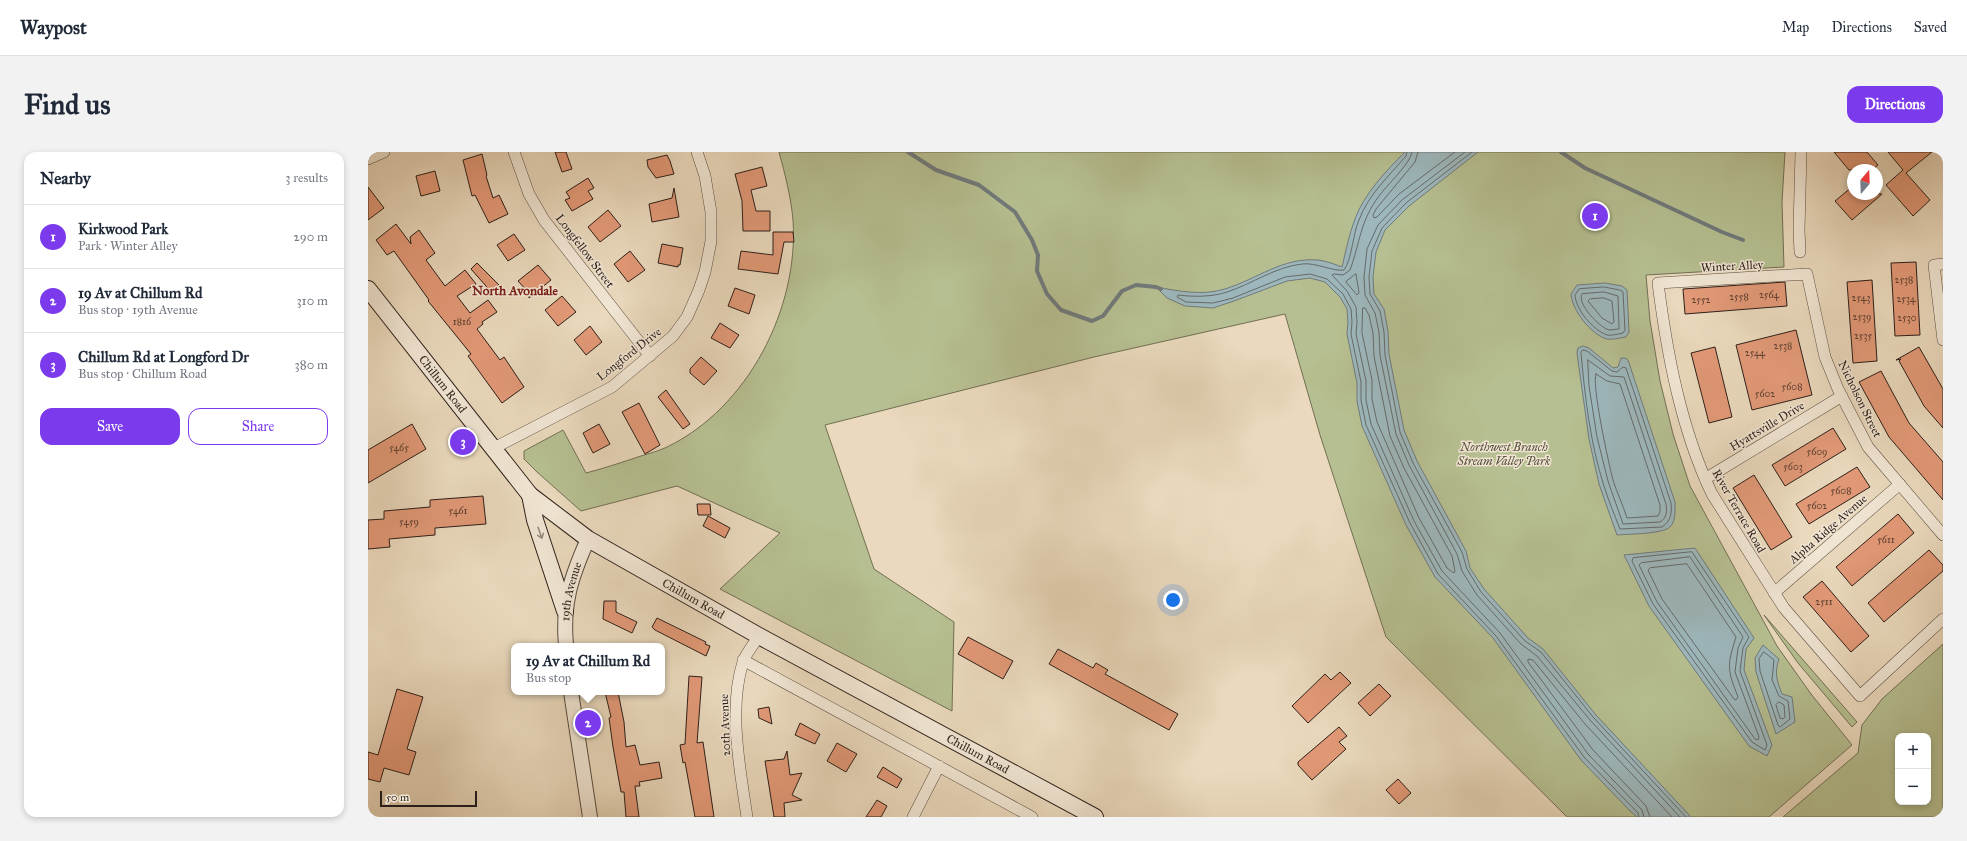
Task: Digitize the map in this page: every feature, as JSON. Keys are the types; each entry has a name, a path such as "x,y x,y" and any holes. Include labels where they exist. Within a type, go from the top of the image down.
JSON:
{"main road":[{"name":"Chillum Road","path":"368,289 530,496 588,539 759,636 1095,817"},
{"path":"530,496 535,520 565,611"}],"street":[{"path":"368,159 384,152"},
{"name":"Longfellow Street","path":"514,152 530,194 544,220 650,356"},
{"name":"Longford Drive","path":"492,449 612,387 673,336 687,317 705,272 711,241 711,212 705,176 697,152"},
{"path":"1800,252 1799,230 1801,152"},
{"path":"1938,264 1943,340"},
{"name":"Winter Alley","path":"1658,283 1807,274"},
{"name":"Nicholson Street","path":"1807,274 1825,357 1842,396 1868,447 1943,535"},
{"name":"River Terrace Road","path":"1658,283 1668,352 1676,387 1692,444 1705,480 1712,494 1784,608 1860,696 1943,619"},
{"name":"Hyattsville Drive","path":"1705,480 1842,396"},
{"name":"Alpha Ridge Avenue","path":"1774,593 1900,484"},
{"name":"19th Avenue","path":"566,643 565,611 570,582 588,539"},
{"name":"20th Avenue","path":"747,817 736,742 737,684 743,660 759,636"},
{"path":"743,660 1032,817"},
{"path":"571,695 590,817"},
{"path":"913,817 939,766"}],"green space":[{"name":"Northwest Branch Stream Valley Park","path":"779,152 1785,152 1782,202 1784,267 1646,275 1650,321 1660,381 1673,434 1690,486 1777,646 1811,694 1852,745 1769,817 1567,817 1386,637 1320,435 1285,314 1094,357 825,425 874,569 954,622 952,711 720,589 780,533 677,486 581,511 524,459 524,451 563,430 586,473 667,447 696,430 722,407 744,381 763,352 777,320 787,287 793,253 793,220 786,177"},
{"path":"1764,615 1857,722 1852,727 1798,663"},
{"path":"1943,644 1943,817 1783,817 1858,753 1862,725 1882,699"}],"water":[{"path":"1405,152 1478,152 1409,206 1385,230 1376,252 1373,277 1374,294 1384,309 1388,331 1389,354 1404,430 1417,461 1466,551 1470,568 1484,589 1528,638 1543,649 1596,715 1691,817 1637,817 1630,811 1581,760 1493,638 1435,577 1406,525 1362,426 1357,401 1357,383 1347,334 1347,309 1340,297 1325,282 1310,278 1287,281 1213,308 1185,306 1167,298 1156,287 1190,292 1216,291 1237,285 1282,265 1305,260 1321,260 1342,267 1351,231 1359,210 1376,183"},
{"path":"1605,283 1622,286 1627,290 1629,332 1626,337 1607,339 1595,333 1583,321 1572,300 1571,294 1577,285"},
{"path":"1583,346 1589,348 1613,368 1618,367 1621,358 1628,360 1675,502 1675,515 1672,525 1666,529 1637,534 1617,535 1599,484 1589,439 1577,353 1578,348"},
{"path":"1695,548 1754,638 1746,649 1744,670 1772,745 1767,756 1749,746 1649,606 1624,555"},
{"path":"1763,645 1779,659 1777,677 1782,694 1792,697 1795,722 1776,734 1756,672 1755,658"}],"building":[{"path":"555,152 566,152 572,169 562,172"},
{"path":"1834,152 1867,152 1877,164 1847,164 1847,168"},
{"path":"1888,152 1932,152 1906,173 1930,200 1913,216 1886,185 1903,170"},
{"path":"482,154 486,176 493,198 499,195 508,214 489,223 475,195 472,196 463,160"},
{"path":"667,155 674,174 656,178 648,167 647,160"},
{"path":"762,167 767,186 751,190 756,211 770,211 770,231 743,231 742,201 735,174"},
{"path":"435,171 440,191 421,196 416,176"},
{"path":"588,178 594,188 588,191 593,199 572,211 565,200 570,198 566,192"},
{"path":"368,187 384,208 368,220"},
{"path":"674,188 679,217 652,222 649,204 672,198"},
{"path":"1847,191 1847,200 1875,200 1852,220 1835,201"},
{"path":"608,210 621,226 600,242 588,227"},
{"path":"396,224 411,244 410,237 419,230 435,253 426,260 445,286 465,270 476,284 457,296 470,313 488,300 497,312 482,322 483,324 477,329 500,360 504,357 524,387 502,403 468,356 471,354 428,301 429,300 394,251 387,255 376,240"},
{"path":"773,232 793,232 794,242 784,242 778,274 738,269 741,251 773,255"},
{"path":"514,234 525,250 508,261 497,245"},
{"path":"662,244 683,248 680,265 678,265 678,267 658,263"},
{"path":"630,251 645,270 628,282 614,264"},
{"path":"1916,262 1920,335 1895,336 1891,263"},
{"path":"477,263 501,287 493,294 471,269"},
{"path":"538,265 551,280 529,298 529,293 518,281"},
{"path":"1872,280 1877,361 1853,363 1847,282"},
{"path":"1785,282 1787,306 1685,314 1683,289"},
{"path":"735,288 755,295 749,314 728,306"},
{"path":"562,296 576,312 558,326 545,310"},
{"path":"720,323 739,335 730,348 711,338"},
{"path":"590,326 602,342 586,355 574,340"},
{"path":"1796,330 1812,395 1752,410 1736,345"},
{"path":"1715,347 1732,417 1709,423 1691,353"},
{"path":"1919,347 1943,389 1943,428 1924,406 1899,361 1901,359 1896,360"},
{"path":"701,357 717,371 704,385 690,373 690,369"},
{"path":"1881,371 1909,423 1943,462 1943,500 1889,437 1859,382"},
{"path":"666,390 690,424 683,429 658,397"},
{"path":"639,403 660,445 645,454 622,412"},
{"path":"412,424 426,449 368,483 368,450"},
{"path":"599,424 610,444 593,453 583,433"},
{"path":"1833,428 1846,449 1785,486 1772,465"},
{"path":"1857,467 1870,487 1809,524 1796,504"},
{"path":"1754,475 1792,537 1771,550 1733,488"},
{"path":"483,496 486,524 435,528 435,535 389,539 390,547 368,549 368,520 384,519 384,511 430,507 430,500"},
{"path":"697,504 710,504 711,515 698,515"},
{"path":"1898,514 1914,533 1852,586 1836,567"},
{"path":"708,516 730,528 725,538 703,526"},
{"path":"1929,550 1943,565 1943,571 1884,622 1868,603"},
{"path":"1822,581 1869,636 1851,652 1803,597"},
{"path":"604,601 616,601 616,612 637,622 632,633 603,619"},
{"path":"657,618 706,642 705,644 710,646 706,656 655,630 652,627"},
{"path":"968,637 1013,661 1003,679 958,654"},
{"path":"1058,649 1093,668 1096,663 1108,670 1105,674 1178,714 1169,730 1049,664"},
{"path":"1340,672 1351,683 1308,723 1292,706 1325,674 1331,680"},
{"path":"689,676 702,677 697,743 703,742 714,817 695,817 685,762 683,763 680,745 685,744"},
{"path":"1379,684 1391,696 1370,716 1358,703"},
{"path":"397,689 423,697 407,749 416,752 409,775 384,768 380,782 368,779 368,752 378,755"},
{"path":"606,695 619,695 624,722 626,747 635,745 640,765 659,762 662,778 639,782 640,786 635,786 639,817 626,817 624,792 621,792 613,747 609,718 611,717"},
{"path":"769,707 772,724 759,718 758,709"},
{"path":"800,723 820,734 815,744 795,735"},
{"path":"1339,727 1347,736 1339,742 1346,749 1312,780 1298,765 1298,762"},
{"path":"837,743 857,754 846,772 827,761"},
{"path":"787,751 790,775 802,773 792,795 802,800 784,803 785,817 774,817 765,761 784,759"},
{"path":"883,767 902,779 897,788 877,777"},
{"path":"1398,779 1411,793 1399,804 1386,790"},
{"path":"877,800 887,806 881,817 866,817"}],"waterway":[{"path":"908,152 936,170 979,185 1015,212 1032,240 1038,255 1037,271 1047,294 1061,310 1092,321 1103,316 1122,291 1136,285 1161,289"},
{"path":"1561,152 1585,168 1722,232 1743,240"}],"place":[{"name":"Kirkwood Park","path":"1595,216"},
{"name":"Chillum Rd at Longford Dr","path":"463,442"},
{"name":"19 Av at Chillum Rd","path":"588,723"}],"district":[{"name":"North Avondale","path":"515,291"}]}
